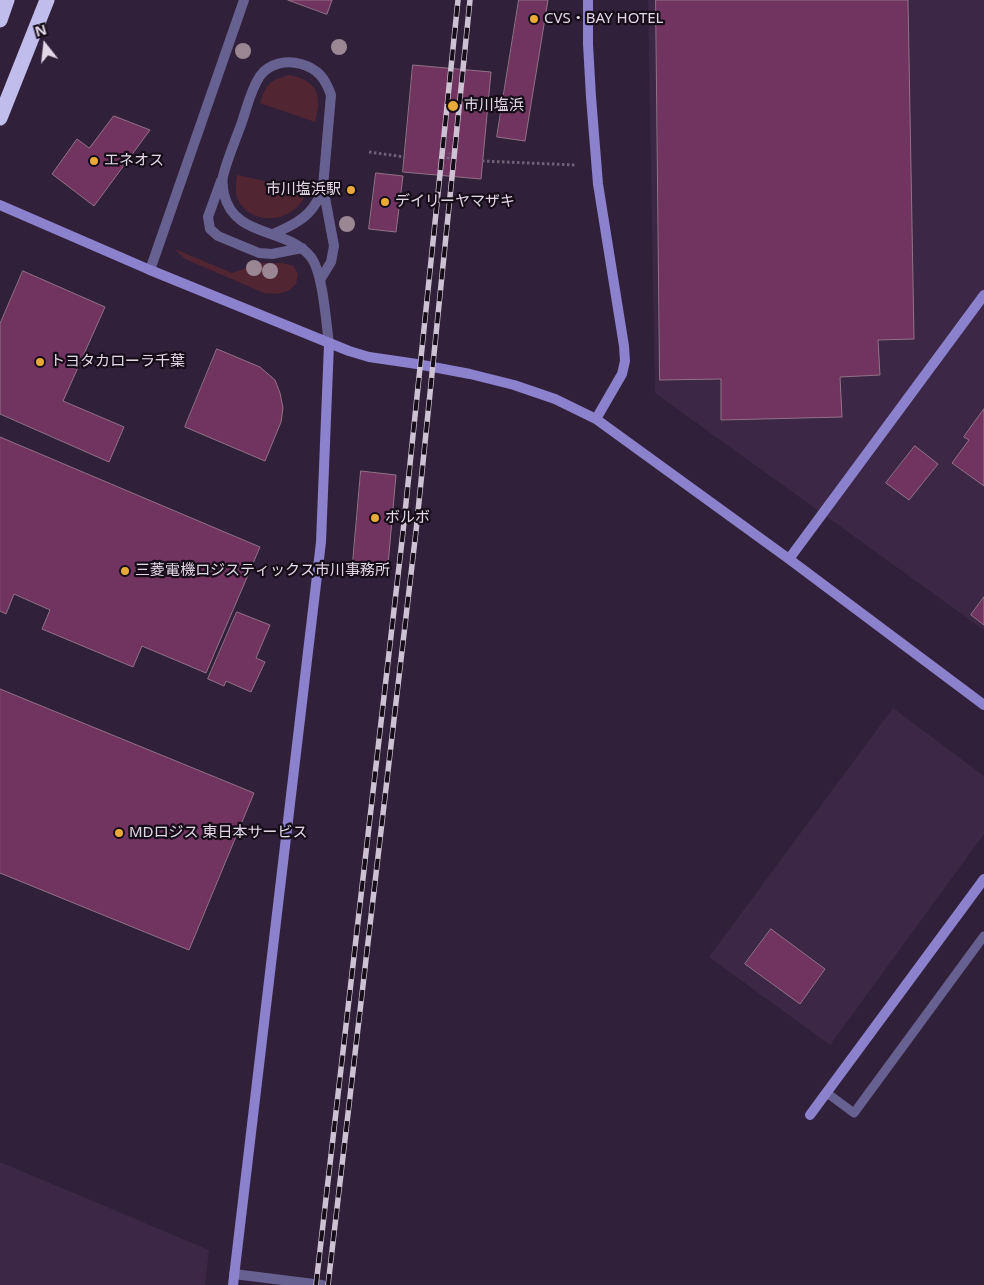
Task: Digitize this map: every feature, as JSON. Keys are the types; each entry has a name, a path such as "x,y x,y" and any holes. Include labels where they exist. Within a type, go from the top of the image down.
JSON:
{"highway":[{"path":"0,20 7,0"},
{"path":"0,118 47,0"}],"street":[{"path":"150,270 244,0"},
{"path":"588,0 588,44 598,184 624,346 622,374 596,419"},
{"path":"302,248 272,254 258,253 218,236 210,229 208,217 253,90 260,76 269,67 279,63 293,63 310,67 320,74 327,83 331,95 323,187 334,246 331,262 320,280"},
{"path":"222,177 224,194 235,216 245,224 290,241 302,248 310,256 320,280 329,344 321,542 234,1280 322,1285"},
{"path":"272,234 288,228 308,214 316,203 323,187"},
{"path":"0,206 329,344 369,357 470,374 514,385 555,399 596,419 789,559 984,706"},
{"path":"789,559 984,295"},
{"path":"810,1115 984,880"}],"lane":[{"path":"826,1093 854,1113 984,936"}],"path":[{"path":"369,152 405,157"},
{"path":"448,153 448,159"},
{"path":"482,161 575,165"}],"shaded area":[{"path":"648,0 984,0 984,630 655,393"},
{"path":"289,75 305,80 316,91 318,109 315,122 260,103 272,81"},
{"path":"237,175 306,190 302,201 287,214 278,217 259,217 243,207 237,198"},
{"path":"175,249 232,273 244,269 252,261 282,263 294,266 298,274 296,284 288,291 277,294 264,293 185,259"},
{"path":"893,708 984,776 984,834 830,1045 709,957"},
{"path":"0,1162 209,1250 205,1285 0,1285"}],"building":[{"path":"288,0 332,0 327,14"},
{"path":"519,0 548,0 525,141 497,137"},
{"path":"656,0 908,0 914,339 878,340 880,375 840,377 842,417 721,420 721,379 660,380"},
{"path":"413,65 491,72 481,179 403,172"},
{"name":"エネオス","path":"114,116 150,130 94,206 52,174 77,139 89,148"},
{"path":"376,173 403,176 396,232 369,229"},
{"name":"トヨタカローラ千葉","path":"23,271 105,307 63,401 124,427 109,462 0,414 0,324"},
{"path":"217,349 260,367 275,380 283,408 281,422 265,461 185,427"},
{"path":"984,409 984,486 952,463 969,440 964,437"},
{"name":"三菱電機ロジスティックス市川事務所","path":"0,437 260,547 206,673 142,646 133,667 42,629 50,610 14,594 6,614 0,611"},
{"path":"915,446 938,464 909,500 886,483"},
{"name":"ボルボ","path":"361,471 396,475 388,565 353,562"},
{"path":"984,597 984,625 971,615"},
{"path":"237,612 270,625 256,658 265,662 251,692 226,681 224,686 208,679"},
{"name":"MDロジス 東日本サービス","path":"0,689 254,793 189,950 0,873"},
{"path":"771,929 825,969 800,1004 745,964"}],"railway":[{"path":"316,1285 403,532 458,0"},
{"path":"328,1285 416,531 470,0"}],"place":[{"name":"CVS・BAY HOTEL","path":"534,19"},
{"name":"市川塩浜","path":"453,106"},
{"name":"エネオス","path":"94,161"},
{"name":"市川塩浜駅","path":"351,190"},
{"name":"デイリーヤマザキ","path":"385,202"},
{"name":"トヨタカローラ千葉","path":"40,362"},
{"name":"ボルボ","path":"375,518"},
{"name":"三菱電機ロジスティックス市川事務所","path":"125,571"},
{"name":"MDロジス 東日本サービス","path":"119,833"}]}
